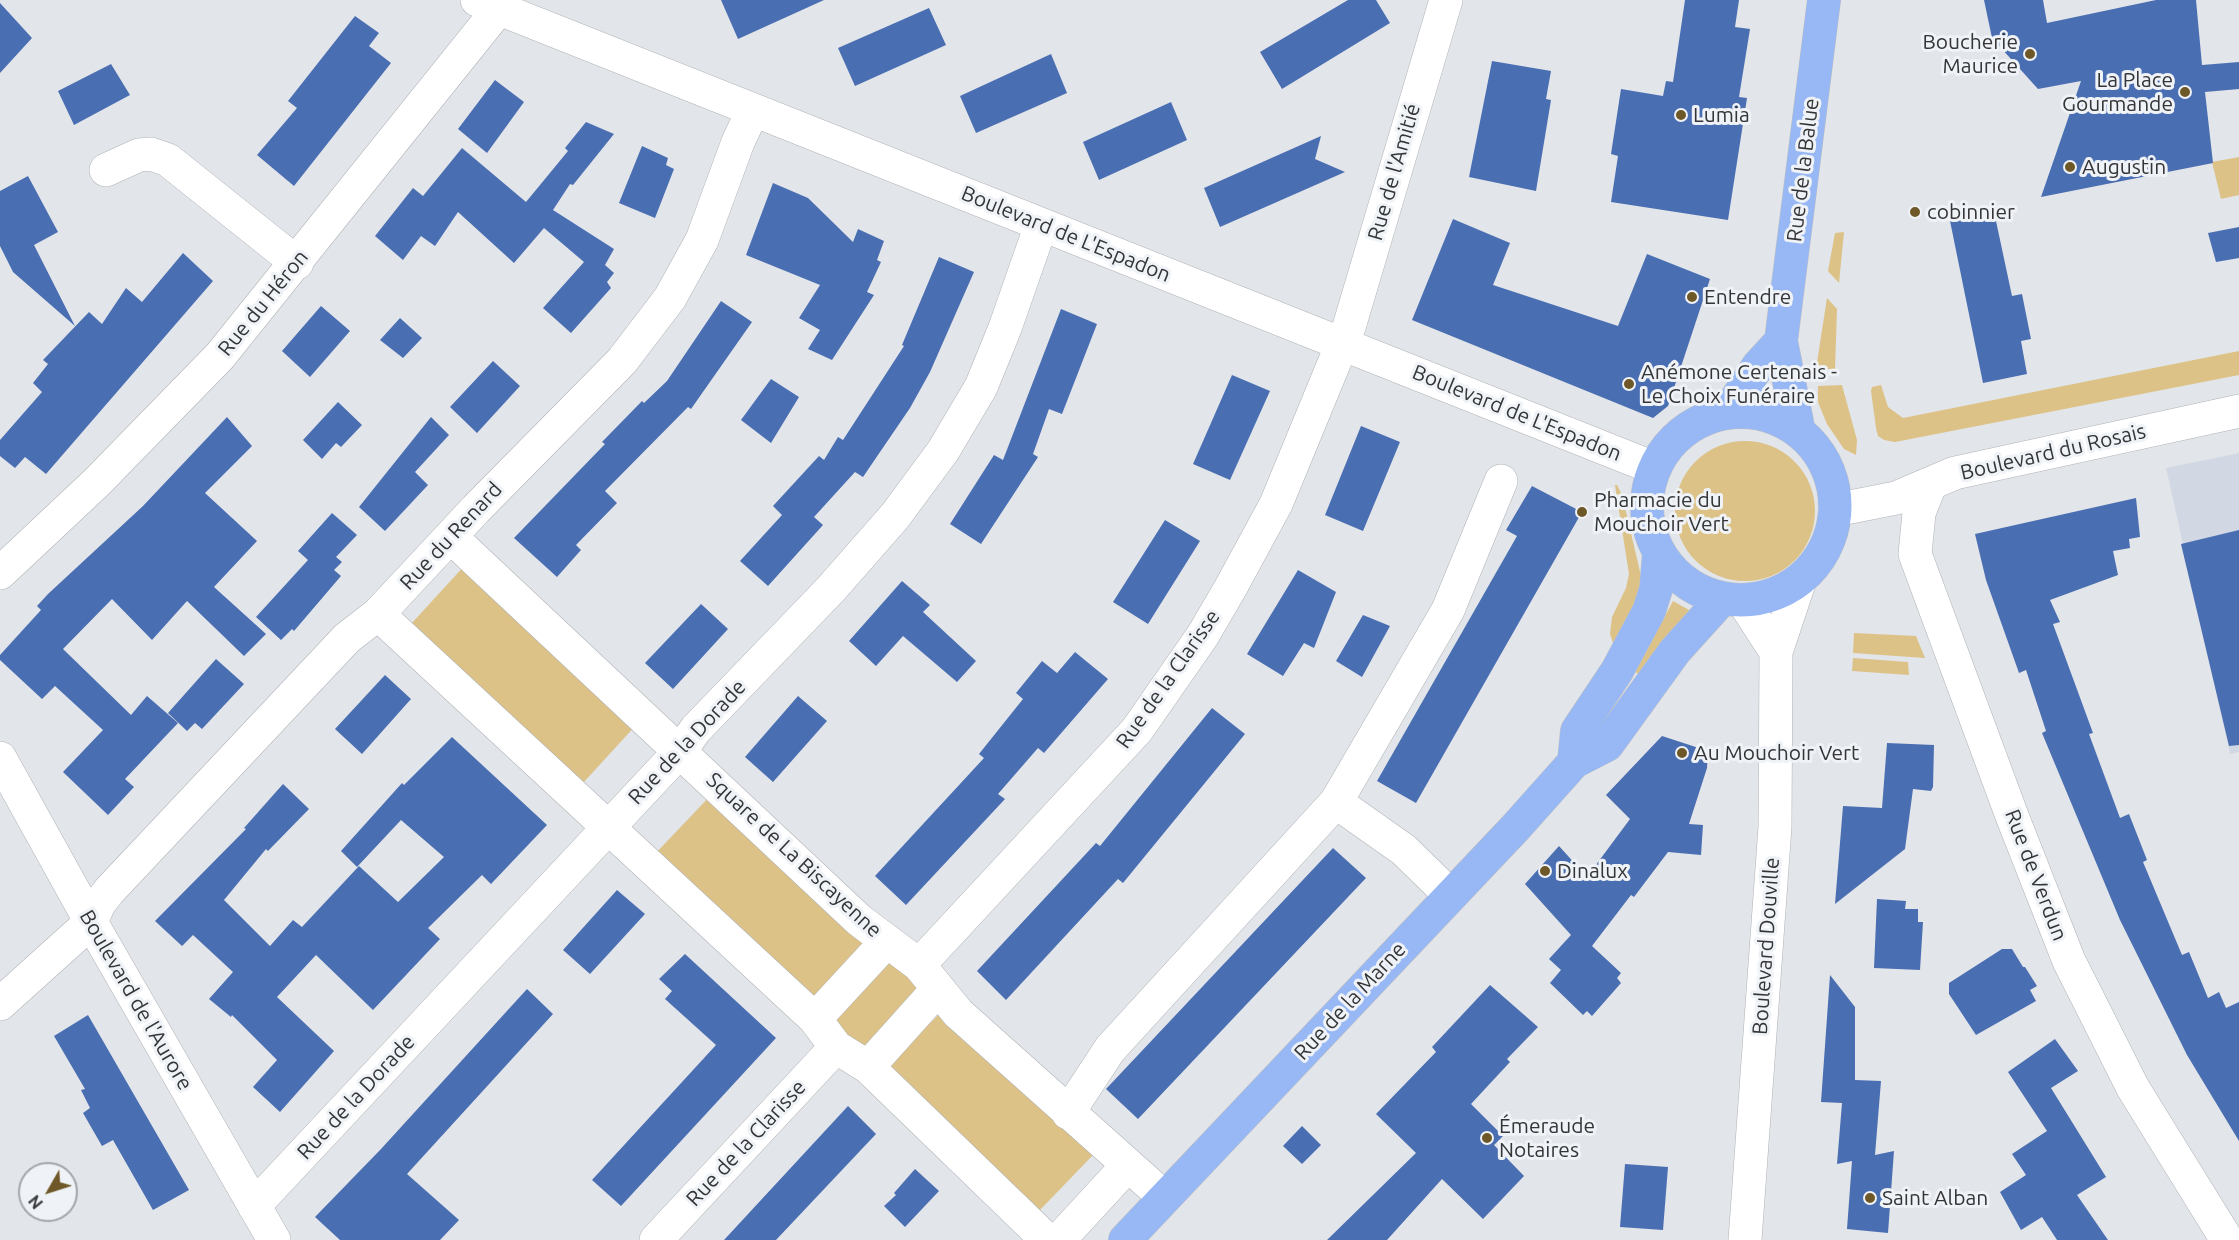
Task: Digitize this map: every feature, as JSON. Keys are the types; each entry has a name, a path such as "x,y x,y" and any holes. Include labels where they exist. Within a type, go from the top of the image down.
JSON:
{"main road":[{"name":"Rue de la Balue","path":"1799,432 1781,341 1824,0"},
{"path":"1727,413 1758,366 1781,341"},
{"path":"1727,413 1752,413 1777,419 1799,432 1820,455 1832,483 1835,510 1830,536 1822,552 1800,580 1783,591 1763,598 1732,600 1686,582 1671,569 1659,553 1649,526 1647,497 1654,468 1667,448 1684,431 1704,419 1727,413"},
{"path":"1574,762 1577,731 1617,671 1649,611 1656,589 1659,553"},
{"name":"Rue de la Marne","path":"1125,1240 1574,762 1607,746 1675,651 1732,600"}],"street":[{"name":"Rue de l'Amitié","path":"1342,344 1354,312 1446,0"},
{"name":"Boulevard de L'Espadon","path":"494,3 753,110 1654,468"},
{"name":"Rue du Héron","path":"0,573 97,482 220,356 297,263 494,3"},
{"name":"Rue du Renard","path":"0,1004 91,922 99,904 109,891 347,638 378,614 622,361 670,298 702,240 738,142 753,110"},
{"path":"106,170 139,154 151,154 168,160 297,263"},
{"name":"Rue de la Dorade","path":"254,1206 681,750 696,729 845,573 895,516 943,451 981,387 1005,328 1041,225"},
{"name":"Rue de la Clarisse","path":"868,1067 928,977 1137,730 1203,635 1276,504 1342,344"},
{"name":"Boulevard du Rosais","path":"1835,510 1896,498 1955,473 2239,411"},
{"path":"1068,1113 1110,1049 1336,802 1449,610 1501,481"},
{"name":"Rue de Verdun","path":"1930,485 1919,513 1915,554 2069,961 2133,1088 2227,1240"},
{"name":"Square de La Biscayenne","path":"451,537 681,750 859,920 928,977 958,1013 1164,1197"},
{"name":"Boulevard Douville","path":"1745,1240 1775,827 1776,651 1800,580"},
{"path":"1732,600 1776,651"},
{"path":"378,614 815,1019 836,1047 868,1067 1047,1240"},
{"name":"Boulevard de l'Aurore","path":"0,758 91,922 274,1240"},
{"path":"1336,802 1404,850 1450,896"},
{"path":"815,1019 887,941"},
{"name":"Rue de la Clarisse","path":"656,1240 836,1047"},
{"path":"1059,1240 1128,1165"}],"shaded area":[{"path":"2239,157 2239,195 2221,199 2212,162"},
{"path":"1844,232 1839,283 1828,271 1835,233"},
{"path":"1827,298 1837,309 1835,369 1816,369"},
{"path":"2239,351 2239,375 1895,442 1878,436 1876,428 1871,391 1872,387 1881,385 1888,407 1903,418"},
{"path":"1842,385 1857,440 1856,455 1844,449 1827,424 1818,402 1818,386"},
{"path":"1745,441 1772,446 1794,462 1810,484 1815,511 1810,538 1794,560 1772,576 1745,581 1718,576 1696,560 1680,538 1675,511 1680,484 1696,462 1718,446"},
{"path":"2239,453 2239,752 2230,754 2166,468"},
{"path":"1615,485 1622,495 1642,580 1642,596 1616,652 1610,634 1612,617 1626,588 1629,574"},
{"path":"466,564 638,723 583,783 411,624"},
{"path":"1673,601 1691,611 1641,675 1635,672"},
{"path":"1854,633 1916,636 1925,658 1853,653"},
{"path":"1853,658 1908,662 1909,675 1852,671"},
{"path":"713,793 869,942 811,1004 654,855"},
{"path":"887,959 922,989 881,1038 859,1050 840,1035 833,1007"},
{"path":"941,1012 1094,1154 1039,1211 887,1068"}],"building":[{"path":"721,0 824,0 738,39"},
{"path":"1348,0 1376,0 1390,23 1282,89 1260,52"},
{"name":"Lumia","path":"1685,0 1739,0 1735,27 1750,29 1739,97 1747,98 1728,220 1611,202 1618,156 1611,154 1621,89 1663,96 1666,81 1673,82"},
{"name":"La Place Gourmande","path":"1984,0 2043,0 2047,23 2156,0 2196,0 2202,65 2239,62 2239,89 2205,92 2213,163 2041,197 2081,81 2038,89 1992,38"},
{"path":"0,3 32,38 0,73"},
{"path":"929,8 946,45 855,86 838,48"},
{"path":"355,16 379,33 369,46 391,63 294,186 257,155 297,108 288,101"},
{"path":"1051,54 1067,93 976,133 960,96"},
{"path":"1492,61 1551,71 1546,99 1551,100 1536,191 1469,177"},
{"path":"111,64 130,95 74,125 58,91"},
{"path":"495,80 524,102 487,153 458,129"},
{"path":"1171,102 1187,140 1099,180 1083,142"},
{"path":"586,122 614,134 573,185 570,184 553,210 614,249 605,265 614,273 607,282 611,288 571,333 543,308 584,262 544,228 514,263 458,212 435,246 421,236 403,260 375,236 413,188 423,196 462,148 526,202 568,151 565,148"},
{"path":"1321,136 1315,159 1345,172 1220,227 1204,188"},
{"path":"642,146 668,158 666,165 674,169 655,218 619,203"},
{"path":"28,176 58,232 34,245 75,326 13,272 0,246 0,191"},
{"path":"773,183 808,198 853,242 858,229 884,241 877,260 881,262 867,292 874,295 832,360 808,349 820,330 799,318 820,285 746,255"},
{"path":"1993,207 2012,296 2022,294 2031,339 2021,341 2027,374 1983,383 1949,216"},
{"path":"1453,219 1510,243 1493,285 1618,326 1647,254 1710,279 1668,406 1653,418 1412,320"},
{"path":"2239,227 2239,258 2216,262 2208,233"},
{"path":"183,253 213,281 46,474 25,457 15,468 0,456 0,440 42,392 33,383 48,364 43,360 89,312 102,324 126,288 142,302"},
{"path":"939,257 974,272 930,372 910,408 863,477 855,472 814,517 823,525 768,586 740,561 782,515 773,506 819,456 824,460 838,437 843,440 904,346 902,345"},
{"path":"721,301 752,322 691,409 688,407 605,491 617,503 576,545 581,550 557,577 514,538 605,444 602,442 642,401 644,403 667,381"},
{"path":"321,306 350,331 310,377 282,351"},
{"path":"1061,309 1097,324 1062,414 1049,409 1033,454 1038,457 981,544 950,524 994,455 1003,460"},
{"path":"400,318 422,338 403,358 380,340"},
{"path":"493,361 520,386 477,433 450,407"},
{"path":"1232,375 1270,391 1230,480 1193,464"},
{"path":"771,379 799,397 771,443 741,420"},
{"path":"338,402 362,425 341,447 336,443 322,459 303,440"},
{"path":"227,417 252,446 205,493 257,541 214,587 266,634 244,656 187,601 152,640 112,599 63,649 131,715 147,696 178,723 125,779 134,787 108,815 63,772 103,730 55,686 42,699 0,660 0,655 41,610 37,606 48,594 143,506"},
{"path":"431,417 449,435 415,472 428,485 385,531 359,507"},
{"path":"1361,426 1400,442 1363,531 1325,515"},
{"path":"1532,486 1582,512 1416,803 1377,781 1517,536 1506,530"},
{"path":"2136,498 2140,537 2129,539 2130,548 2113,551 2118,575 2050,600 2060,622 2053,624 2093,733 2089,734 2120,818 2129,814 2147,860 2143,862 2182,955 2189,952 2208,998 2219,992 2226,1008 2239,1002 2239,1141 2187,1055 2120,920 2042,733 2046,731 2026,670 2019,673 1986,580 1975,534"},
{"path":"332,513 357,535 336,557 342,562 334,570 341,576 294,631 292,629 281,640 256,617 308,560 298,551"},
{"path":"1165,520 1200,541 1148,624 1113,602"},
{"path":"2239,530 2239,745 2229,746 2181,544"},
{"path":"1298,570 1336,592 1314,648 1304,643 1283,676 1247,654"},
{"path":"902,581 930,605 923,612 976,661 957,682 903,636 876,666 849,641"},
{"path":"701,604 728,629 673,689 645,663"},
{"path":"1363,615 1390,626 1362,677 1336,661"},
{"path":"1075,652 1108,679 1044,753 1038,748 998,794 1005,799 906,905 875,876 984,758 979,754 1023,699 1016,693 1042,661 1057,673"},
{"path":"216,659 244,684 202,729 195,723 187,731 168,713"},
{"path":"385,675 411,699 362,754 335,729"},
{"path":"798,696 827,721 773,782 745,757"},
{"path":"1212,708 1245,734 1123,883 1118,879 1006,1000 977,971 1096,843 1100,846"},
{"path":"1662,736 1708,751 1707,768 1689,824 1703,825 1701,855 1668,852 1634,897 1631,895 1592,946 1621,973 1617,978 1621,983 1592,1016 1587,1011 1583,1015 1550,983 1561,970 1549,959 1571,935 1525,884 1559,846 1587,877 1630,819 1606,795"},
{"path":"452,737 547,825 491,884 482,875 428,928 440,939 373,1010 316,955 277,997 334,1051 280,1112 253,1087 277,1060 232,1015 231,1017 209,999 233,972 193,935 182,946 155,921 246,829 244,828 283,784 309,809 268,851 266,849 224,900 270,946 293,920 302,927 359,866 398,902 444,857 401,820 357,867 341,851 402,783 404,785"},
{"path":"1887,743 1934,745 1933,787 1931,791 1913,789 1905,849 1835,904 1843,806 1882,808"},
{"path":"1333,848 1366,878 1138,1119 1106,1089"},
{"path":"617,890 645,914 590,974 563,950"},
{"path":"1877,899 1906,901 1905,909 1918,909 1918,922 1923,922 1920,970 1874,968"},
{"path":"2002,949 2012,949 2025,967 2037,986 2030,990 2036,1001 1976,1035 1949,994 1949,983"},
{"path":"685,954 776,1038 621,1206 592,1180 716,1045 665,999 672,991 659,979"},
{"path":"1830,975 1855,1007 1855,1080 1881,1081 1875,1155 1894,1151 1888,1233 1847,1229 1852,1161 1837,1164 1842,1103 1821,1102"},
{"path":"1490,985 1538,1027 1507,1059 1510,1062 1471,1104 1503,1136 1494,1145 1524,1176 1483,1219 1442,1179 1387,1240 1327,1240 1416,1153 1376,1114 1436,1052 1432,1047"},
{"path":"527,989 553,1014 407,1174 459,1220 440,1240 340,1240 315,1217 381,1149"},
{"path":"88,1015 189,1190 153,1210 113,1140 102,1146 83,1113 90,1108 81,1090 85,1089 54,1036"},
{"path":"2055,1039 2078,1071 2051,1088 2106,1177 2077,1195 2108,1240 2057,1240 2042,1217 2021,1230 2000,1192 2026,1175 2012,1154 2047,1131 2008,1072"},
{"path":"848,1106 876,1134 776,1240 724,1240"},
{"path":"1302,1126 1321,1145 1302,1164 1283,1146"},
{"path":"1625,1164 1668,1167 1663,1230 1620,1227"},
{"path":"915,1169 939,1191 905,1227 884,1206 896,1195 894,1193"}],"place":[{"name":"Boucherie Maurice","path":"2030,54"},
{"name":"La Place Gourmande","path":"2185,92"},
{"name":"Lumia","path":"1681,115"},
{"name":"Augustin","path":"2070,167"},
{"name":"cobinnier","path":"1915,212"},
{"name":"Entendre","path":"1692,297"},
{"name":"Anémone Certenais - Le Choix Funéraire","path":"1629,384"},
{"name":"Pharmacie du Mouchoir Vert","path":"1582,512"},
{"name":"Au Mouchoir Vert","path":"1682,753"},
{"name":"Dinalux","path":"1545,871"},
{"name":"Émeraude Notaires","path":"1487,1138"},
{"name":"Saint Alban","path":"1870,1198"}]}
